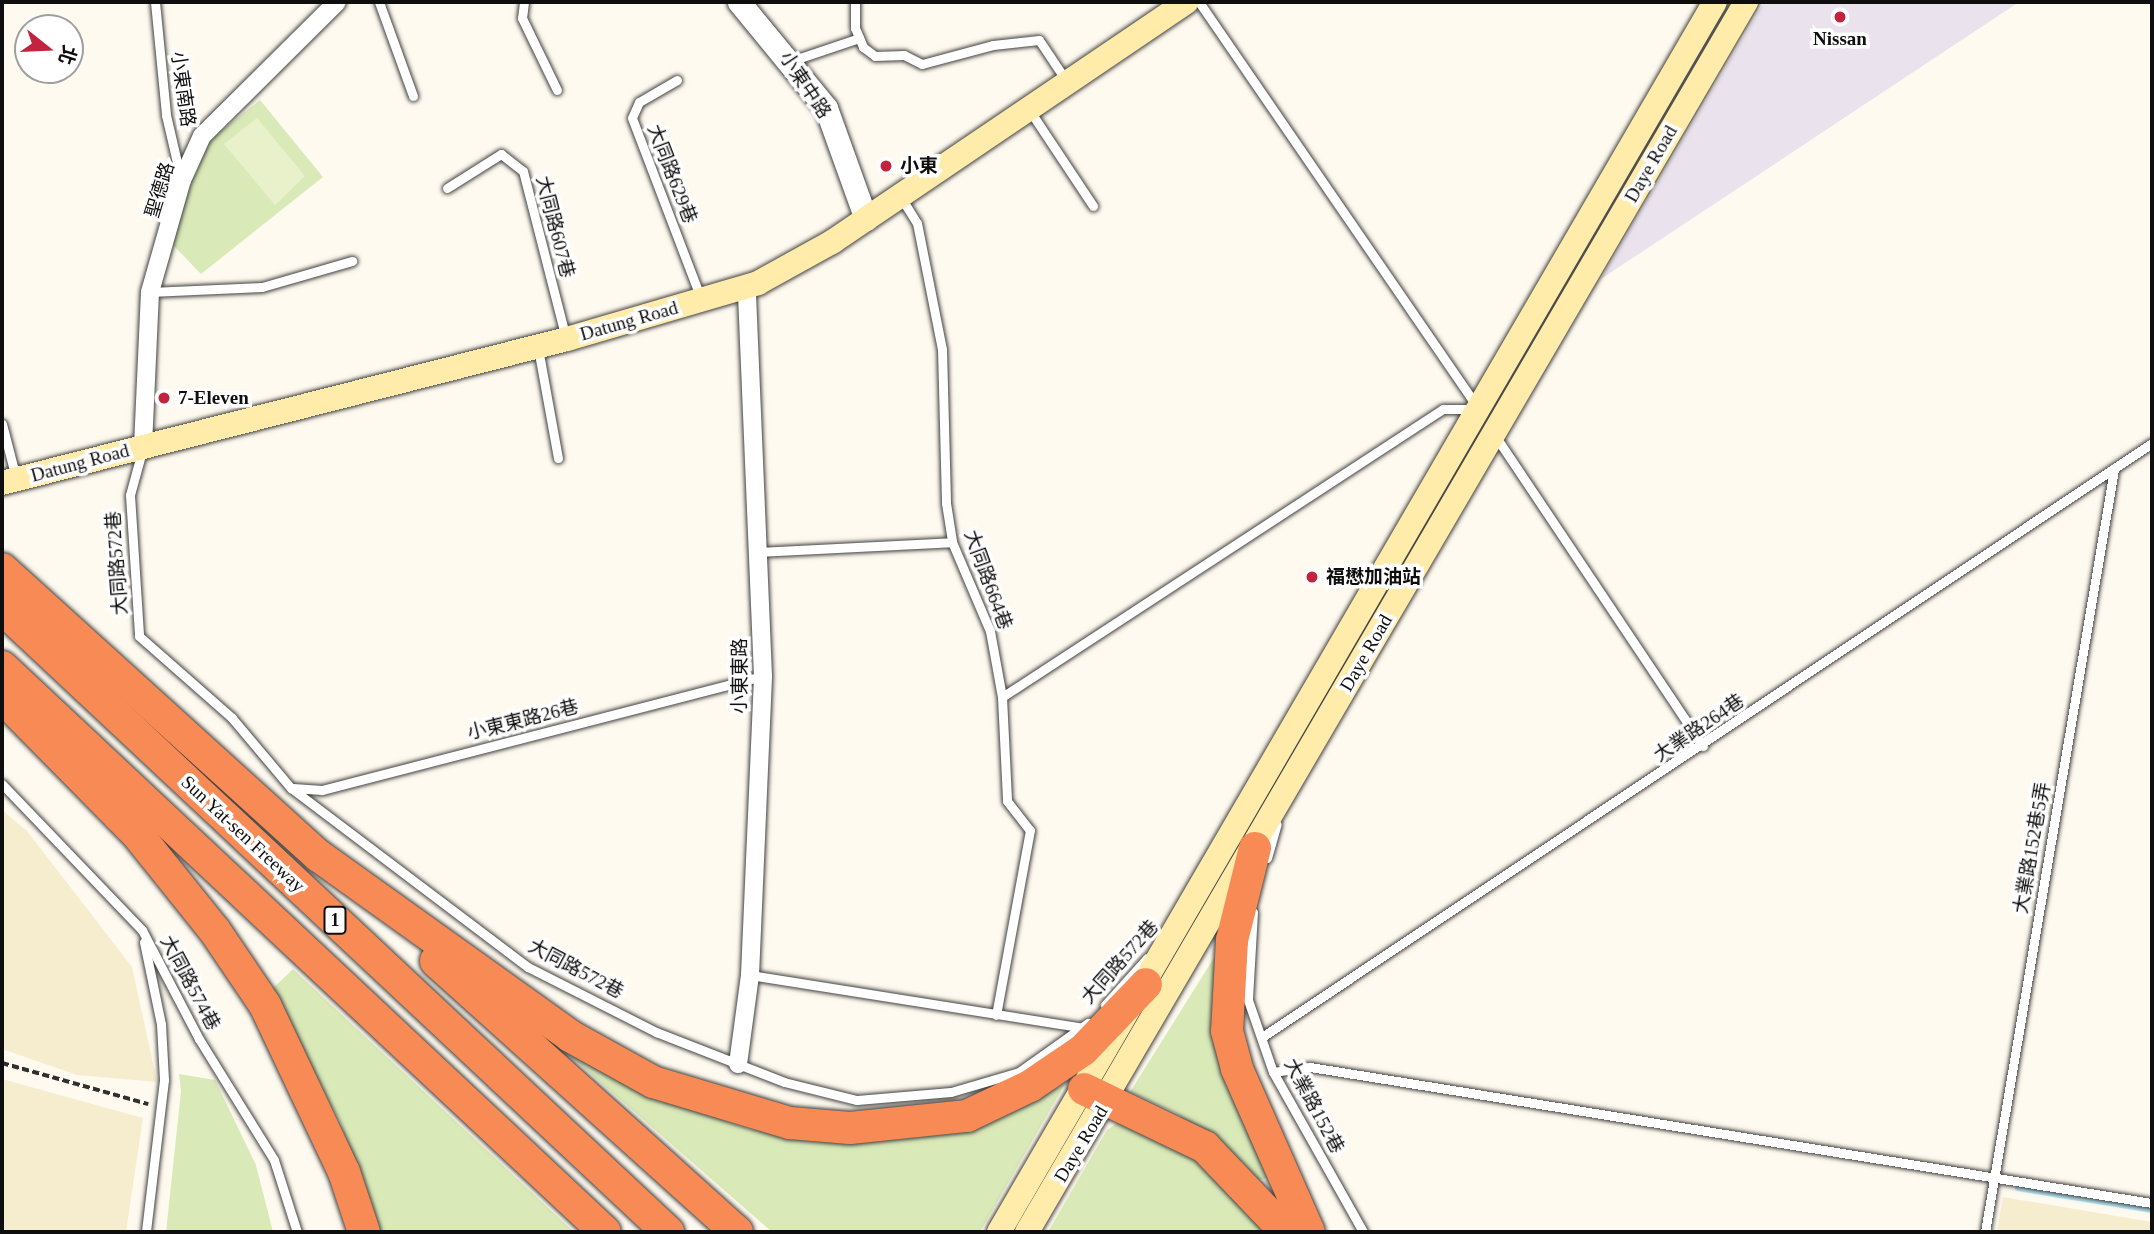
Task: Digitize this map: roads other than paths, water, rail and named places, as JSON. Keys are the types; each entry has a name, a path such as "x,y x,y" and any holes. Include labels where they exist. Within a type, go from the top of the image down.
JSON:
{"highway":[{"path":"2,569 737,1232"},
{"name":"Sun Yat-sen Freeway","path":"2,608 668,1232"},
{"name":"Sun Yat-sen Freeway","path":"2,667 605,1232"},
{"path":"2,697 138,835 215,931 265,1005 344,1172 364,1232"},
{"path":"319,856 570,1036 653,1082 790,1123 850,1128 967,1116 1030,1086 1083,1050 1146,984"},
{"path":"1258,862 1232,940 1227,1031 1237,1069 1309,1232"},
{"path":"1096,1093 1205,1147 1286,1232"}],"main road":[{"name":"Datung Road","path":"9,482 567,339 747,287 787,270 866,219 1186,2"},
{"name":"Daye Road","path":"999,1232 1258,862 1288,787 1486,421 1573,247 1716,2"},
{"name":"Daye Road","path":"1027,1232 1146,984 1184,917 1486,421 1594,261 1746,2"},
{"path":"1573,247 1594,261"}],"street":[{"name":"聖德路","path":"143,446 150,292 182,180 202,136 337,2"},
{"name":"小東中路","path":"739,2 791,61 826,108 866,219"},
{"name":"小東東路","path":"738,1064 750,975 763,676 747,287"}],"lane":[{"name":"小東南路","path":"155,2 166,115 182,180"},
{"path":"379,2 413,96"},
{"path":"524,2 522,18 557,90"},
{"path":"855,2 859,38 875,56 904,55 922,64 993,45 1040,40 1067,82"},
{"path":"1199,2 1486,421 1703,746"},
{"path":"791,61 859,38"},
{"name":"大同路629巷","path":"677,80 639,102 632,118 702,301"},
{"path":"1028,108 1093,206"},
{"name":"大同路607巷","path":"447,188 501,154 523,171 567,339"},
{"name":"大同路664巷","path":"899,195 917,223 943,349 946,503 952,542 990,631 1002,696 1007,801 1030,830 996,1015"},
{"path":"150,292 262,286 352,261"},
{"path":"538,346 558,458"},
{"path":"1002,696 1443,409 1486,421"},
{"path":"2,424 9,482"},
{"name":"大業路264巷","path":"1262,1037 1703,746 2152,443"},
{"name":"大同路572巷","path":"143,446 130,495 139,636 232,718 291,788 528,967 656,1032 738,1064 857,1100 951,1093 1019,1072 1084,1028 1184,917"},
{"name":"大業路152巷5弄","path":"1985,1232 2114,469"},
{"path":"757,552 952,542"},
{"name":"小東東路26巷","path":"291,788 322,790 763,676"},
{"name":"大同路574巷","path":"2,784 142,930 199,1040 274,1160 297,1232"},
{"name":"大業路152巷","path":"1258,888 1248,1000 1273,1072 1363,1232"},
{"path":"142,930 161,1024 164,1080 146,1232"},
{"path":"750,975 1084,1028"},
{"path":"1273,1072 1310,1067 2152,1203"}],"waterway":[{"path":"2017,1188 2152,1210"}],"place":[{"name":"Nissan","path":"1840,17"},
{"name":"小東","path":"886,166"},
{"name":"7-Eleven","path":"164,398"},
{"name":"福懋加油站","path":"1312,577"}]}
